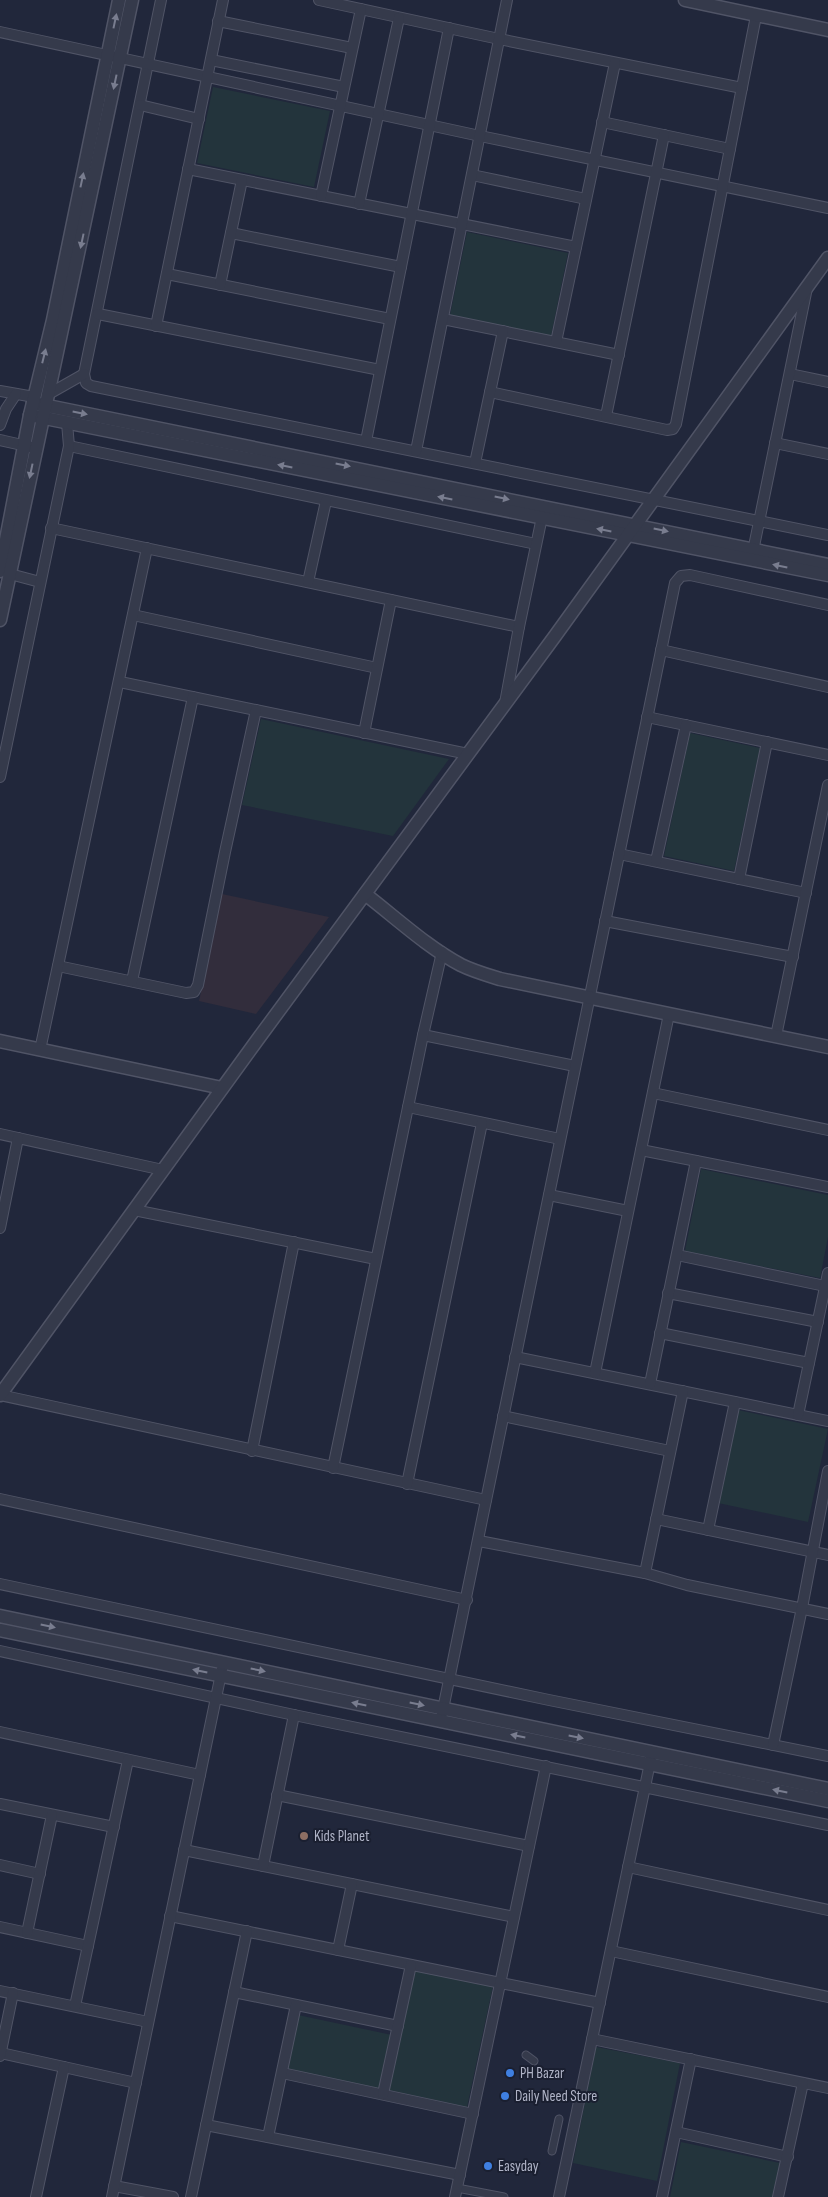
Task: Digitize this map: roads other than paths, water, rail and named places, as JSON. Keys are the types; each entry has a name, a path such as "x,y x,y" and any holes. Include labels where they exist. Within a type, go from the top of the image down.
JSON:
{"street":[{"path":"0,620 5,572 38,406 65,322 114,57 119,0"},
{"path":"114,57 132,0"},
{"path":"161,0 98,314 84,374 86,383 91,386 366,440 828,535"},
{"path":"156,326 223,0"},
{"path":"319,0 499,39 742,88"},
{"path":"416,451 507,0"},
{"path":"685,0 715,3 756,16 828,30"},
{"path":"321,196 361,9"},
{"path":"490,392 667,430 673,429 676,424 756,16"},
{"path":"359,204 399,18"},
{"path":"218,21 352,48"},
{"path":"366,440 449,28"},
{"path":"0,32 480,136 828,208"},
{"path":"211,60 344,87"},
{"path":"556,342 615,63"},
{"path":"140,105 199,118"},
{"path":"602,122 730,149"},
{"path":"606,416 664,135"},
{"path":"188,170 576,247"},
{"path":"472,175 586,199"},
{"path":"220,285 242,180"},
{"path":"231,233 401,267"},
{"path":"486,1500 252,1451 0,1395 222,1088 632,530 828,258"},
{"path":"167,274 390,320"},
{"path":"752,554 807,287"},
{"path":"98,314 380,370"},
{"path":"443,319 619,355"},
{"path":"475,463 504,332"},
{"path":"38,406 84,374"},
{"path":"790,374 828,382"},
{"path":"0,390 16,394 67,423 542,517 560,515"},
{"path":"0,425 16,394"},
{"path":"38,406 632,530 752,554 828,565"},
{"path":"0,777 68,446 67,423"},
{"path":"0,440 30,446"},
{"path":"775,443 828,454"},
{"path":"68,446 536,544"},
{"path":"308,582 326,501"},
{"path":"505,703 542,517"},
{"path":"51,528 519,626"},
{"path":"40,1050 120,682 146,548"},
{"path":"752,554 828,576"},
{"path":"5,572 40,582"},
{"path":"442,1715 675,583 681,576 690,575 828,604"},
{"path":"364,733 391,600"},
{"path":"133,615 377,668"},
{"path":"661,650 828,687"},
{"path":"120,682 468,754"},
{"path":"132,982 193,697"},
{"path":"58,966 186,993 194,992 198,985 256,710"},
{"path":"647,717 828,755"},
{"path":"656,861 686,725"},
{"path":"739,879 767,742"},
{"path":"776,1036 806,893 825,818 828,785"},
{"path":"619,854 806,893"},
{"path":"365,894 442,952 478,973 828,1047"},
{"path":"605,921 793,957"},
{"path":"333,1468 442,952"},
{"path":"595,1373 669,1014"},
{"path":"423,1035 575,1066"},
{"path":"0,1041 222,1088"},
{"path":"653,1093 828,1130"},
{"path":"408,1107 560,1139"},
{"path":"407,1484 482,1123"},
{"path":"0,1134 163,1170"},
{"path":"0,1228 18,1138"},
{"path":"641,1150 828,1187"},
{"path":"650,1384 696,1161"},
{"path":"549,1194 628,1211"},
{"path":"134,1210 376,1259"},
{"path":"252,1451 294,1242"},
{"path":"676,1256 825,1286"},
{"path":"798,1415 828,1274"},
{"path":"668,1293 818,1322"},
{"path":"660,1334 809,1363"},
{"path":"515,1357 828,1421"},
{"path":"645,1573 683,1391"},
{"path":"708,1530 735,1402"},
{"path":"503,1416 670,1451"},
{"path":"773,1745 828,1471"},
{"path":"0,1499 467,1600"},
{"path":"656,1519 828,1555"},
{"path":"479,1541 645,1573 687,1585 828,1614"},
{"path":"0,1584 449,1679 828,1756"},
{"path":"0,1616 222,1669 442,1715 651,1758 828,1789"},
{"path":"0,1630 222,1669"},
{"path":"0,1651 294,1715 828,1825"},
{"path":"112,2197 222,1669"},
{"path":"263,1866 294,1715"},
{"path":"0,1732 200,1775"},
{"path":"559,2197 651,1758"},
{"path":"651,1758 828,1801"},
{"path":"76,2006 128,1760"},
{"path":"504,2197 456,2192 546,1766"},
{"path":"277,1795 529,1846"},
{"path":"0,1804 114,1827"},
{"path":"27,1933 52,1815"},
{"path":"184,1850 514,1918"},
{"path":"0,1864 40,1874"},
{"path":"628,1867 828,1910"},
{"path":"338,1950 352,1884"},
{"path":"170,1916 600,2003"},
{"path":"0,1927 88,1946"},
{"path":"191,2197 247,1931"},
{"path":"611,1951 828,1997"},
{"path":"383,2094 411,1965"},
{"path":"0,1990 148,2022"},
{"path":"234,1992 398,2026"},
{"path":"14,1993 0,2055 136,2083"},
{"path":"268,2137 296,2005"},
{"path":"592,2039 828,2088"},
{"path":"526,2055 534,2061"},
{"path":"662,2197 691,2059"},
{"path":"36,2197 64,2067"},
{"path":"282,2073 473,2114"},
{"path":"778,2197 804,2082"},
{"path":"552,2151 559,2118"},
{"path":"206,2125 460,2175"},
{"path":"676,2132 788,2156"},
{"path":"114,2186 173,2197"}],"place":[{"name":"Kids Planet","path":"304,1836"},
{"name":"PH Bazar","path":"510,2073"},
{"name":"Daily Need Store","path":"505,2096"},
{"name":"Easyday","path":"488,2166"}]}
